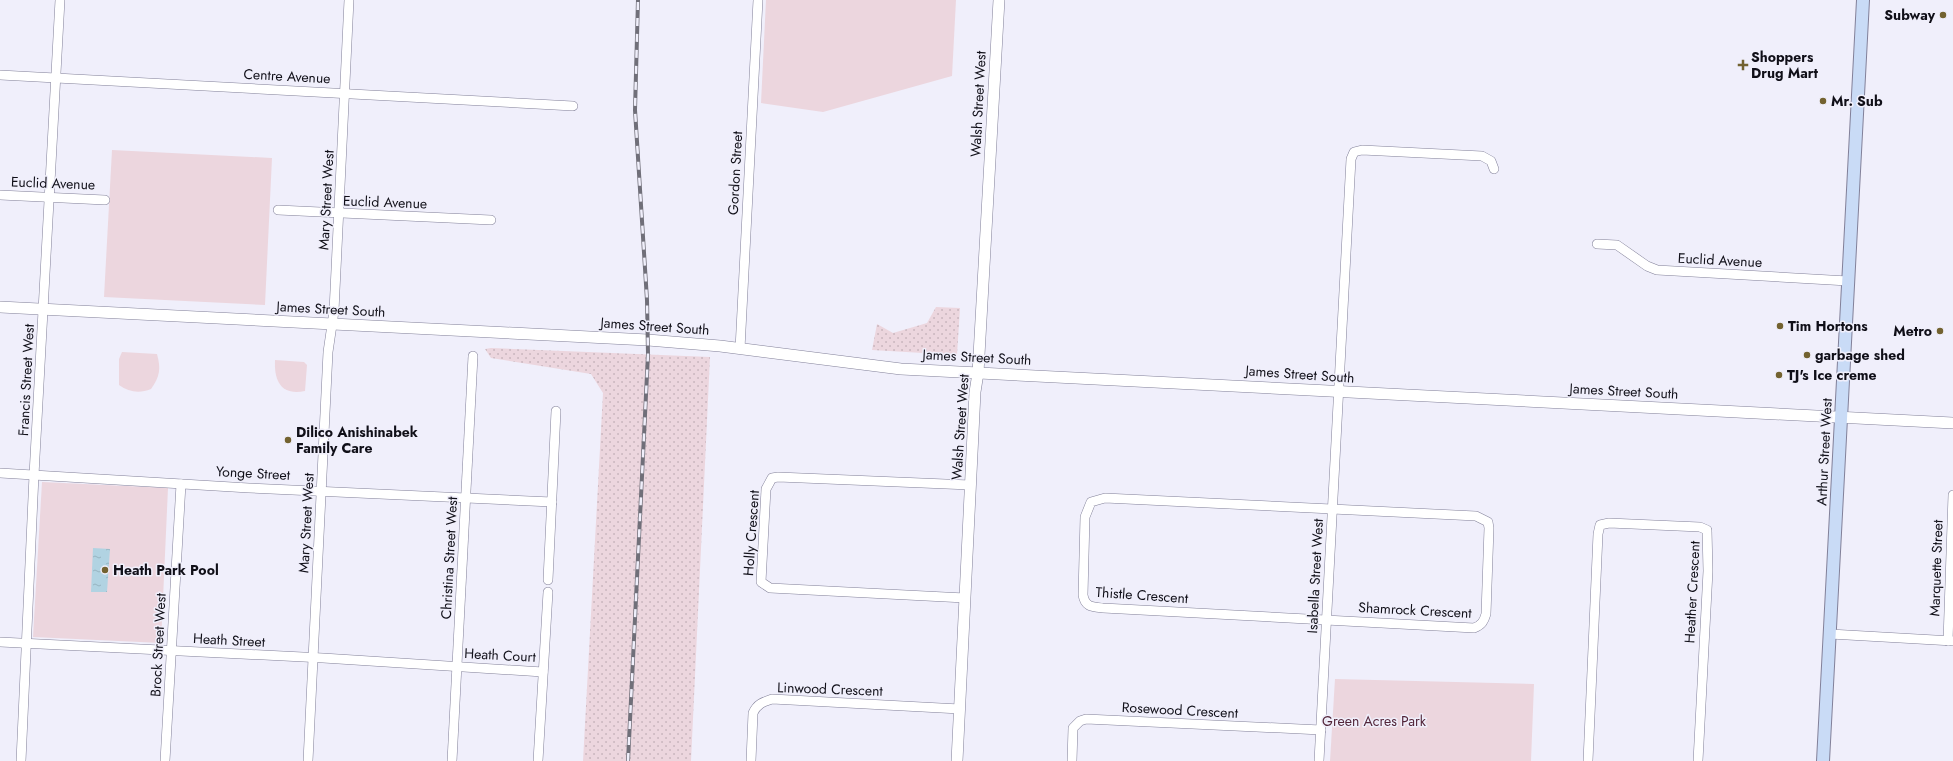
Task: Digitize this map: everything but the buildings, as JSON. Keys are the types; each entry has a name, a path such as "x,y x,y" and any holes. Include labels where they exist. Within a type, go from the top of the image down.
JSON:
{"main road":[{"name":"Arthur Street West","path":"1824,761 1863,0"}],"street":[{"name":"Francis Street West","path":"21,761 34,475 60,0"},
{"name":"Mary Street West","path":"308,761 328,352 334,324 349,0"},
{"name":"Gordon Street","path":"740,348 758,0"},
{"name":"Walsh Street West","path":"958,761 974,392 978,373 999,0"},
{"name":"Centre Avenue","path":"0,75 573,106"},
{"name":"Isabella Street West","path":"1319,761 1339,392 1349,168 1354,152 1362,150 1482,156 1491,160 1494,170"},
{"name":"Euclid Avenue","path":"0,195 105,200"},
{"name":"Euclid Avenue","path":"278,210 491,220"},
{"name":"Euclid Avenue","path":"1597,244 1617,245 1647,266 1657,270 1848,281"},
{"name":"James Street South","path":"0,307 640,340 740,348 862,365 978,373 1953,422"},
{"name":"Christina Street West","path":"452,761 473,356"},
{"path":"548,580 556,411"},
{"name":"Yonge Street","path":"0,473 181,484 552,502"},
{"name":"Holly Crescent","path":"965,598 770,588 761,582 766,489 772,478 778,477 970,485"},
{"name":"Brock Street West","path":"166,761 181,484"},
{"name":"Marquette Street","path":"1950,641 1953,495"},
{"name":"Thistle Crescent","path":"1327,620 1088,606 1084,602 1083,595 1085,517 1091,502 1105,498 1333,508"},
{"name":"Shamrock Crescent","path":"1327,620 1474,628 1480,626 1484,622 1486,614 1489,528 1488,522 1484,518 1476,516 1333,508"},
{"name":"Heather Crescent","path":"1588,761 1598,534 1600,525 1609,523 1704,528 1708,532 1698,761"},
{"name":"Heath Court","path":"538,761 548,592"},
{"path":"1830,634 1950,641"},
{"name":"Heath Street","path":"0,642 457,667"},
{"name":"Heath Court","path":"457,667 543,672"},
{"name":"Linwood Crescent","path":"751,761 753,713 756,706 772,700 960,709"},
{"name":"Rosewood Crescent","path":"1072,761 1073,728 1080,721 1086,720 1321,730"}],"green space":[{"path":"766,0 956,0 952,76 823,112 761,103"},
{"path":"112,150 272,158 265,305 104,297"},
{"path":"936,307 960,308 957,355 872,350 877,324 893,333 927,323"},
{"path":"491,348 710,357 691,761 583,761 603,393 591,374 491,358 485,349"},
{"path":"122,352 157,354 159,372 151,389 134,392 119,385 119,359"},
{"path":"275,360 304,362 307,365 305,391 290,391 281,385 276,374"},
{"path":"42,482 168,488 161,643 33,637"},
{"name":"Green Acres Park","path":"1335,679 1534,684 1531,761 1330,761"}],"water":[{"path":"93,548 110,549 107,592 91,592"}],"railway":[{"path":"628,761 648,354 647,300 635,110 638,0"}],"place":[{"name":"Subway","path":"1943,15"},
{"name":"Shoppers Drug Mart","path":"1743,65"},
{"name":"Mr. Sub","path":"1823,101"},
{"name":"Tim Hortons","path":"1780,326"},
{"name":"Metro","path":"1940,331"},
{"name":"garbage shed","path":"1807,355"},
{"name":"TJ's Ice creme","path":"1779,375"},
{"name":"Dilico Anishinabek Family Care","path":"288,440"},
{"name":"Heath Park Pool","path":"105,570"}]}
